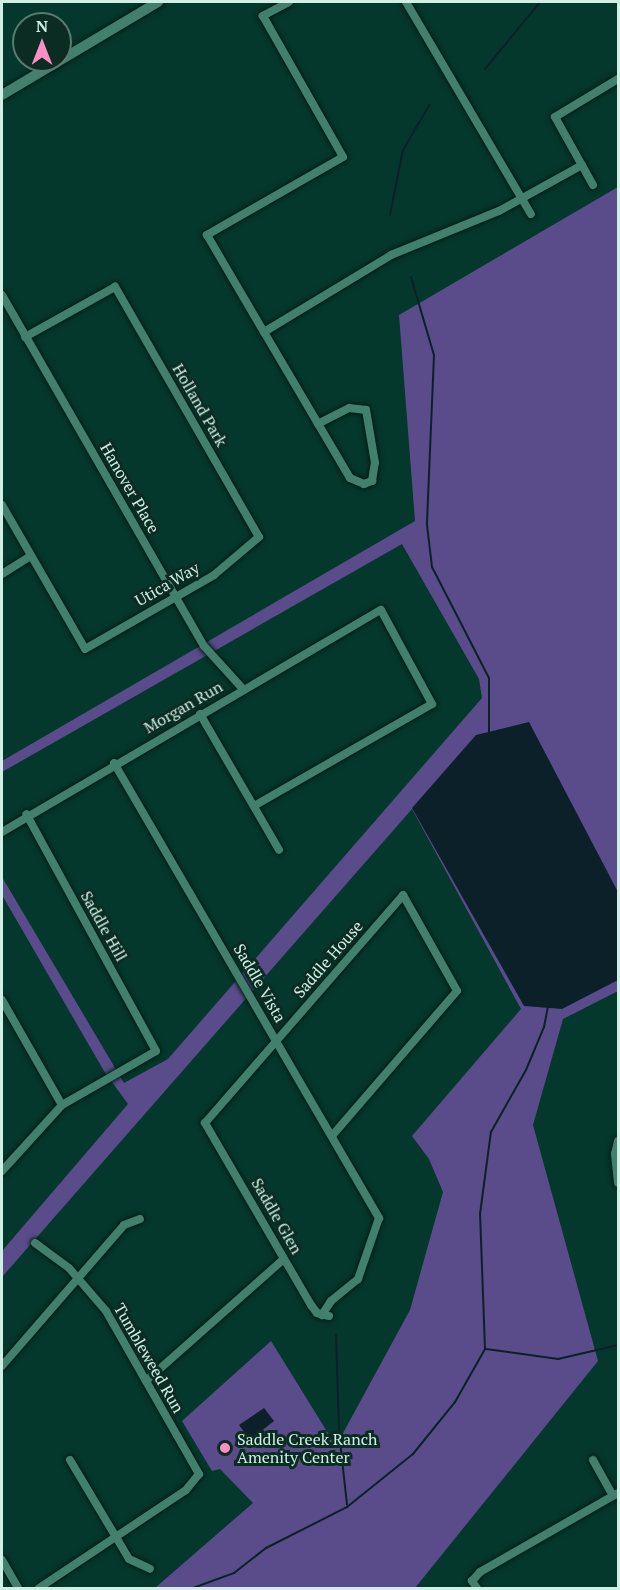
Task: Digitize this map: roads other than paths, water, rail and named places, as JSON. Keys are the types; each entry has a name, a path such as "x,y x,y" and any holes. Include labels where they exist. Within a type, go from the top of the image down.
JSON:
{"street":[{"path":"2,95 158,2"},
{"path":"289,2 263,16 343,157 207,235 318,424 350,478 364,484 372,481 375,463 366,410 348,408 318,424"},
{"path":"406,2 531,214"},
{"path":"593,184 555,117 618,79"},
{"path":"264,332 391,255 464,227 522,199 582,165"},
{"name":"Holland Park","path":"25,337 115,287 259,537"},
{"name":"Hanover Place","path":"2,295 206,650 243,689"},
{"path":"2,505 32,556 2,574"},
{"name":"Utica Way","path":"32,556 85,649 232,563 259,537"},
{"name":"Morgan Run","path":"2,832 26,814 381,610 432,704 254,806"},
{"path":"200,714 279,850"},
{"name":"Saddle Vista","path":"114,763 379,1218 358,1279 331,1301 326,1316"},
{"name":"Saddle Hill","path":"26,814 156,1051 62,1105"},
{"name":"Saddle House","path":"205,1123 403,895 458,991 332,1136"},
{"path":"2,1000 62,1105 2,1171"},
{"name":"Saddle Glen","path":"205,1123 311,1305 326,1316"},
{"path":"618,1141 615,1154 618,1183"},
{"path":"2,1366 124,1225 140,1219"},
{"name":"Tumbleweed Run","path":"36,1243 77,1278 106,1311 199,1474 186,1490 113,1536"},
{"path":"146,1381 284,1259"},
{"path":"70,1460 113,1536 129,1558 150,1569"},
{"path":"474,1585 480,1572 616,1495 593,1460"},
{"path":"39,1588 113,1536"},
{"path":"2,1560 18,1588"}],"water":[{"path":"529,722 618,892 618,980 562,1009 524,1006 412,808 476,735"},
{"path":"264,1408 274,1421 250,1440 239,1425"}],"waterway":[{"path":"485,69 540,2"},
{"path":"390,215 403,150 430,104"},
{"path":"411,277 434,355 427,525 432,567 489,678 489,733"},
{"path":"193,1588 234,1573 266,1548 347,1507 413,1454 455,1402 485,1349 480,1214 491,1132 526,1070 544,1027 548,1006"},
{"path":"336,1335 339,1432 347,1505"},
{"path":"486,1349 558,1359 618,1345"}],"place":[{"name":"Saddle Creek Ranch Amenity Center","path":"225,1448"}]}
